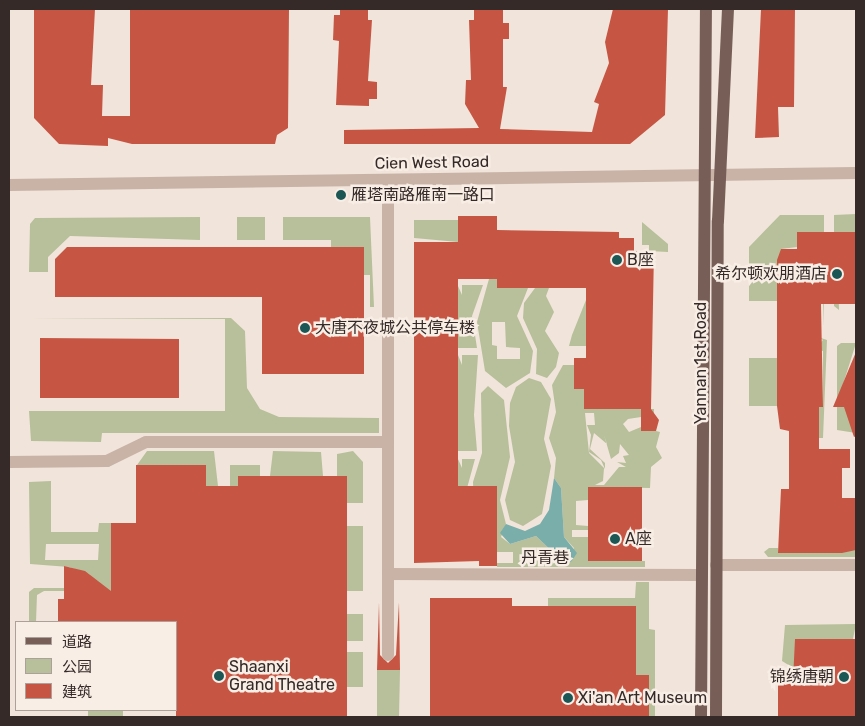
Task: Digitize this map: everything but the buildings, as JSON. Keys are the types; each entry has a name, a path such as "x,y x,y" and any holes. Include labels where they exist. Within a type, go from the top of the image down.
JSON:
{"main road":[{"name":"Yannan 1st Road","path":"701,717 703,176 706,9"},
{"name":"Yannan 1st Road","path":"716,717 719,176 728,9"}],"street":[{"name":"Cien West Road","path":"9,185 856,173"},
{"path":"388,180 388,655"},
{"path":"9,462 107,461 146,442 388,442"},
{"path":"716,565 856,565"},
{"name":"丹青巷","path":"388,574 702,575"}],"green space":[{"path":"856,214 856,232 837,232 839,310 834,306 834,215"},
{"path":"780,215 824,215 824,326 821,244 781,249 777,301 749,301 749,247"},
{"path":"200,217 200,240 70,236 48,257 48,272 29,272 30,224 35,218"},
{"path":"237,217 265,217 265,240 237,240"},
{"path":"283,217 370,217 374,307 370,307 370,275 364,275 364,247 331,247 331,240 283,240"},
{"path":"414,220 458,220 458,242 414,238"},
{"path":"642,222 668,244 668,252 649,251 649,245 642,245"},
{"path":"492,268 528,288 517,316 533,351 530,373 506,388 485,371 477,322","holes":["492,322 505,322 506,347 520,348 520,359 497,359 497,346 492,345"]},
{"path":"462,285 483,285 472,316 477,348 458,348 458,286 462,295"},
{"path":"535,288 549,288 546,296 554,312 545,331 559,353 556,367 547,378 536,374 537,349 523,318 524,303"},
{"path":"586,300 586,346 569,346 572,335"},
{"path":"29,318 231,318 245,331 247,388 260,409 279,417 379,418 379,433 102,433 101,442 31,441 29,411 225,411 225,319"},
{"path":"818,337 827,340 823,438 819,438 819,407 823,406 823,351 819,350 819,344 823,340"},
{"path":"841,343 856,343 840,394 856,433 837,430 837,346"},
{"path":"458,355 462,365 462,355 478,355 474,415 477,451 458,451"},
{"path":"749,358 777,358 777,406 749,406"},
{"path":"563,365 574,365 584,388 585,409 654,409 654,415 628,419 623,424 629,432 641,427 660,432 656,447 662,458 651,467 650,488 588,487 588,500 576,501 576,525 588,526 588,530 572,530 572,537 588,537 588,561 645,561 645,567 497,567 497,563 513,563 513,552 497,552 497,486 479,486 476,561 473,482 482,453 481,393 488,386 504,400 510,457 500,500 506,524 501,537 510,544 536,536 560,559 571,562 574,548 564,537 561,488 554,478 556,458 549,438 556,412 552,385","holes":["585,413 594,413 595,425 587,425 591,435 589,452 601,460 605,469 605,463 590,449 594,433 607,444 611,459 619,453 620,444 629,455 623,456 626,463 617,462 626,467 619,467 604,485 595,485 603,481 604,468 589,453"]},
{"path":"529,378 541,382 551,399 544,439 551,466 542,514 523,526 510,520 505,500 515,462 509,426 510,403 516,387"},
{"path":"147,451 214,451 218,486 206,486 206,465 137,465"},
{"path":"273,451 321,452 323,476 270,476"},
{"path":"353,451 363,462 363,503 347,503 347,476 337,476 337,454"},
{"path":"458,459 462,468 462,459 475,459 458,521"},
{"path":"230,465 260,465 260,476 238,476 238,486 230,486"},
{"path":"51,481 51,532 98,532 99,523 111,523 111,621 108,607 89,574 69,567 30,564 29,482","holes":["46,544 99,544 98,560 45,560"]},
{"path":"347,526 363,526 363,591 347,591"},
{"path":"769,548 778,548 778,553 856,550 856,557 768,557 764,552"},
{"path":"636,582 649,582 649,629 655,630 655,717 649,717 649,675 636,675 636,606 548,606 548,598 635,598"},
{"path":"34,588 67,588 78,599 64,591 44,591 37,595 36,621 29,621 29,592"},
{"path":"78,599 88,609 88,621 78,621"},
{"path":"347,614 363,614 363,641 347,641"},
{"path":"856,624 853,639 796,639 795,669 782,661 785,625"},
{"path":"347,652 363,652 363,687 347,687"},
{"path":"377,670 400,670 399,717 377,717"},
{"path":"88,711 123,711 123,717 88,717"}],"water":[{"path":"554,478 561,488 564,537 577,553 571,562 560,559 536,536 510,544 500,533 506,524 525,531 540,524 549,510"}],"place":[{"name":"雁塔南路雁南一路口","path":"341,195"},
{"name":"B座","path":"617,260"},
{"name":"希尔顿欢朋酒店","path":"837,274"},
{"name":"大唐不夜城公共停车楼","path":"305,328"},
{"name":"A座","path":"615,539"},
{"name":"Shaanxi Grand Theatre","path":"219,676"},
{"name":"锦绣唐朝","path":"844,677"},
{"name":"Xi'an Art Museum","path":"568,698"}]}
